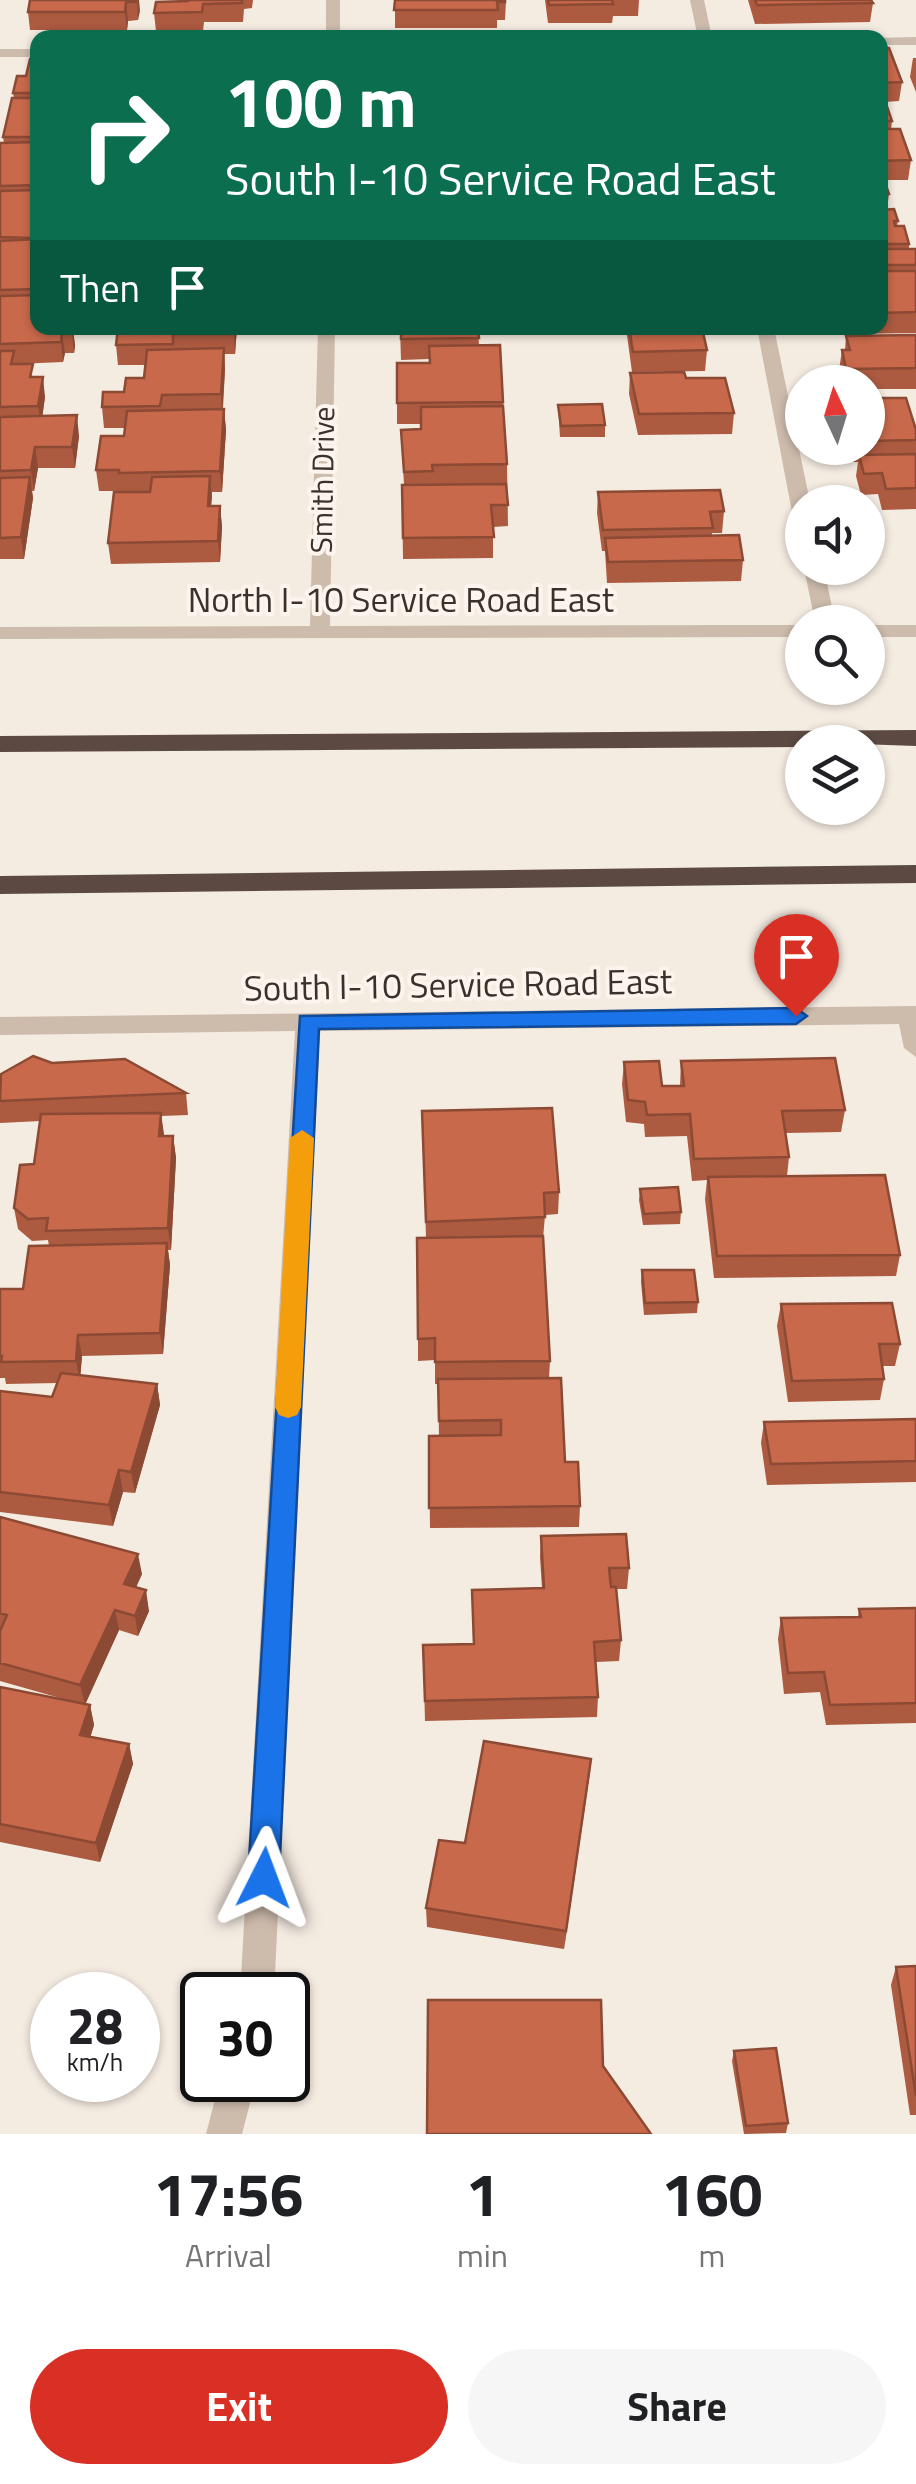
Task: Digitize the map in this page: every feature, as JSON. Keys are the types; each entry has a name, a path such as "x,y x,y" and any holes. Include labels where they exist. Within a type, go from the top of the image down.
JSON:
{"highway":[{"path":"0,744 916,738"},
{"path":"0,885 916,874"}],"street":[{"path":"333,0 333,30"},
{"path":"697,0 703,30"},
{"path":"888,41 916,40"},
{"path":"0,53 30,53"},
{"name":"Smith Drive","path":"320,633 326,335"},
{"path":"766,335 797,485"},
{"path":"885,631 916,631"},
{"name":"North I-10 Service Road East","path":"0,633 785,632"},
{"path":"912,1015 916,1048"},
{"name":"South I-10 Service Road East","path":"0,1026 912,1015"},
{"path":"259,1972 308,1021"},
{"path":"224,2134 232,2102"}],"building":[{"path":"30,0 137,0 126,2 125,12 28,12"},
{"path":"395,0 505,2 497,2 498,10 394,10"},
{"path":"548,0 612,0 613,4 549,5"},
{"path":"755,0 871,0 873,3 757,5"},
{"path":"156,2 242,3 203,4 202,12 154,13"},
{"path":"888,48 889,48 902,82 888,83"},
{"path":"30,59 30,93 13,93 17,76 26,76"},
{"path":"12,98 30,98 30,137 3,137"},
{"path":"888,129 900,129 911,160 888,161"},
{"path":"30,142 30,185 0,186 0,143"},
{"path":"30,190 30,238 0,237 0,191"},
{"path":"888,209 894,209 898,221 894,221 895,226 904,226 909,244 888,244"},
{"path":"30,239 30,289 0,290 0,241"},
{"path":"888,249 916,249 916,265 888,265"},
{"path":"888,271 916,271 916,312 888,313"},
{"path":"30,295 30,335 62,335 61,342 0,344 0,296"},
{"path":"117,335 173,335 173,344 116,345"},
{"path":"401,335 479,338 401,339"},
{"path":"630,335 704,335 707,350 633,352"},
{"path":"916,335 916,368 845,365 842,350 850,350 846,336"},
{"path":"500,345 503,402 397,403 397,363 430,363 429,346"},
{"path":"224,348 221,394 162,395 160,406 102,407 103,392 124,392 126,378 144,378 147,350"},
{"path":"0,351 14,351 11,364 33,364 30,377 43,377 38,406 0,407"},
{"path":"684,372 686,378 725,378 734,413 639,414 630,373"},
{"path":"885,398 906,398 916,440 885,441"},
{"path":"602,404 605,425 561,426 558,405"},
{"path":"503,406 507,464 432,465 433,471 404,472 401,430 421,429 421,407"},
{"path":"224,409 220,471 96,470 101,436 124,436 127,411"},
{"path":"77,415 72,447 35,447 31,470 0,471 0,417"},
{"path":"916,454 916,488 886,489 882,473 864,474 862,465 885,465 885,455"},
{"path":"210,476 208,506 220,506 218,541 108,543 114,492 150,492 152,477"},
{"path":"30,477 21,537 0,538 0,478"},
{"path":"506,484 508,505 491,505 494,537 403,538 402,485"},
{"path":"720,490 724,511 710,512 713,528 603,530 598,492"},
{"path":"739,535 743,560 608,562 605,538"},
{"path":"33,1056 52,1063 125,1059 186,1093 0,1101 1,1074"},
{"path":"835,1058 845,1110 782,1111 789,1157 694,1159 690,1114 647,1115 645,1102 628,1100 624,1062 659,1061 662,1086 684,1086 681,1061"},
{"path":"552,1108 559,1192 544,1193 545,1217 426,1222 422,1111"},
{"path":"161,1113 159,1136 173,1136 168,1228 46,1231 48,1218 28,1219 14,1208 20,1165 34,1164 41,1114"},
{"path":"885,1175 900,1255 717,1256 708,1177"},
{"path":"678,1187 681,1212 644,1214 640,1189"},
{"path":"543,1236 550,1361 435,1362 435,1338 418,1339 417,1238"},
{"path":"167,1243 160,1333 78,1335 76,1361 1,1362 0,1289 23,1289 29,1246"},
{"path":"642,1270 694,1270 698,1302 645,1303"},
{"path":"892,1303 900,1344 879,1344 884,1379 792,1381 781,1304"},
{"path":"61,1373 157,1384 131,1472 119,1470 109,1505 0,1492 0,1391 52,1397"},
{"path":"561,1378 565,1462 578,1462 580,1506 429,1508 429,1436 501,1435 501,1420 439,1421 438,1379"},
{"path":"916,1419 916,1461 771,1464 764,1422"},
{"path":"0,1517 138,1554 124,1584 146,1590 135,1616 115,1610 80,1685 0,1663 0,1631 7,1615 0,1613"},
{"path":"626,1534 629,1568 609,1568 611,1587 616,1587 621,1640 594,1642 598,1697 425,1701 423,1645 474,1644 472,1590 544,1588 541,1536"},
{"path":"916,1608 916,1703 830,1705 824,1672 788,1673 781,1618 861,1617 859,1609"},
{"path":"0,1687 90,1705 80,1735 129,1744 96,1843 0,1824"},
{"path":"484,1741 591,1759 566,1931 426,1908 439,1840 465,1843"},
{"path":"916,1966 916,2096 896,1967"},
{"path":"428,2000 601,2000 603,2066 651,2134 427,2134"},
{"path":"776,2048 788,2123 746,2126 734,2051"}],"slow traffic":[{"path":"288,1407 302,1138"}],"route":[{"path":"264,1878 308,1021 796,1016"}]}
